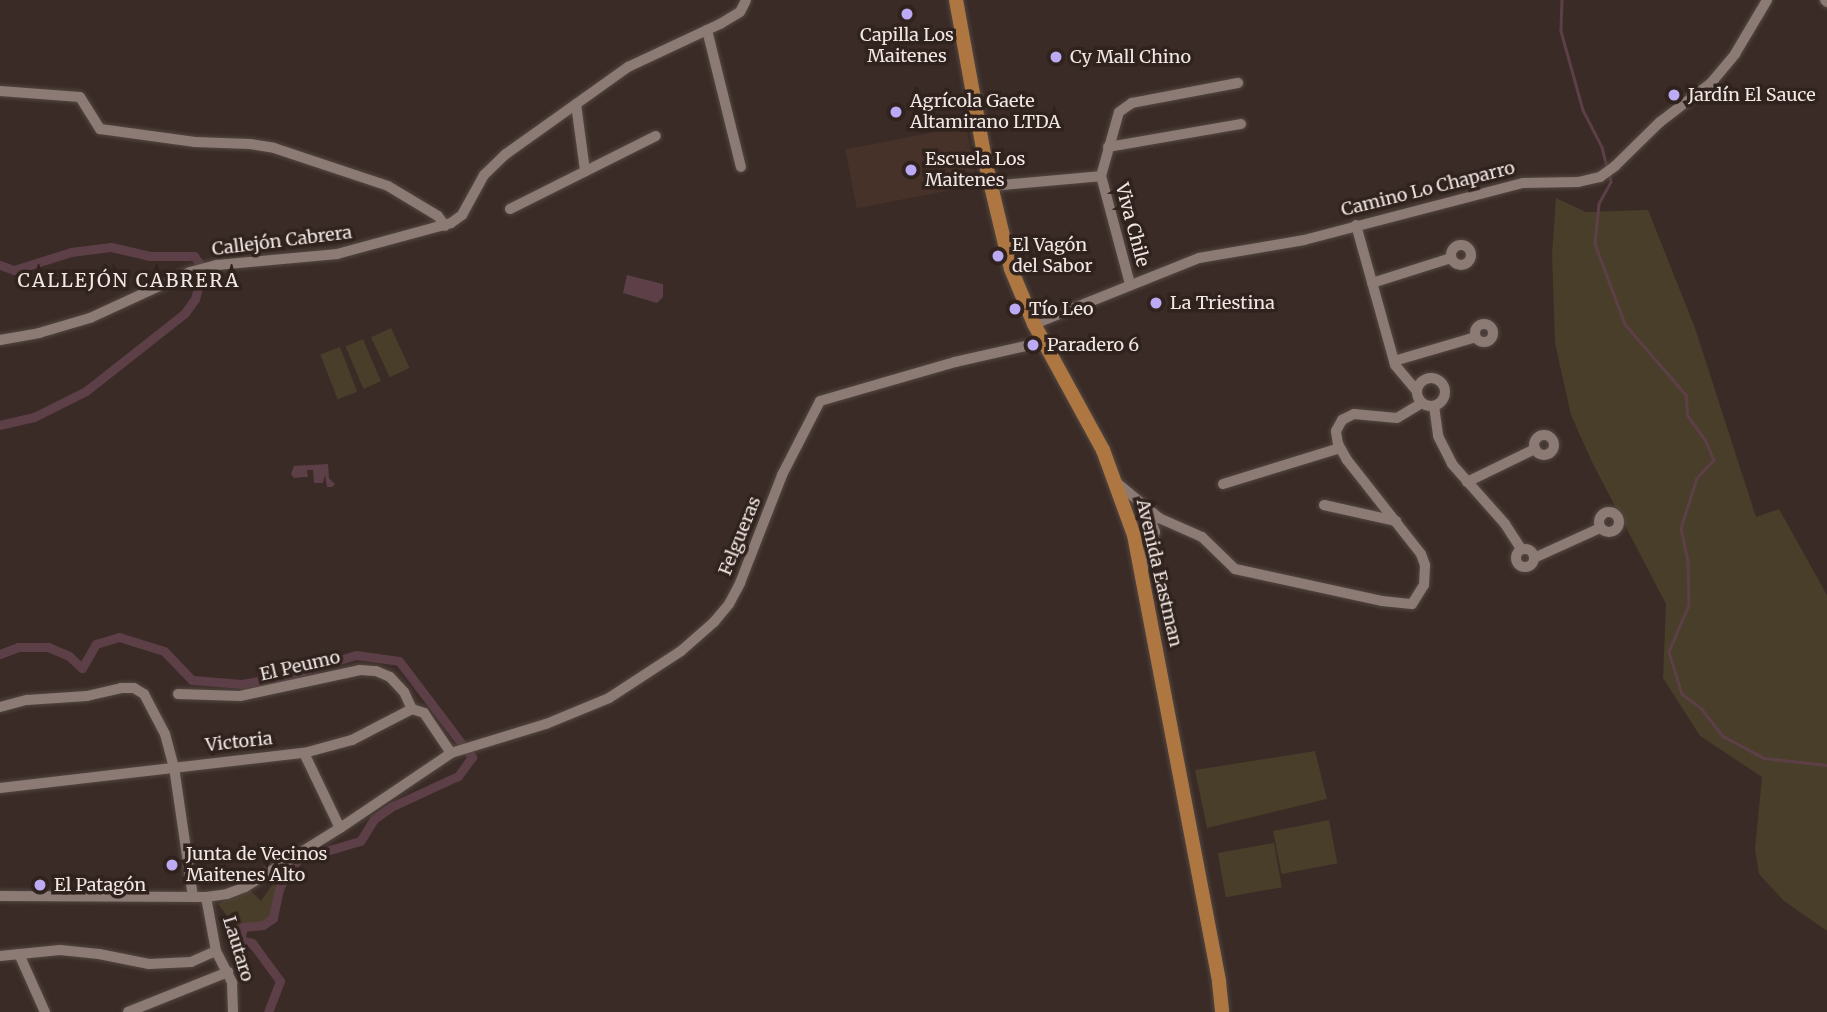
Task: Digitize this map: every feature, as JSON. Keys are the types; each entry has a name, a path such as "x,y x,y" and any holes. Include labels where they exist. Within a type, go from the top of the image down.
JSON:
{"main road":[{"name":"Avenida Eastman","path":"956,0 990,186 1007,255 1034,324 1103,450 1134,535 1219,982 1222,1012"}],"street":[{"path":"0,90 80,97 100,129 195,142 250,144 274,148 388,186 438,216 446,226 462,215 474,189 491,168 637,61 736,15 746,0"},
{"name":"Camino Lo Chaparro","path":"1034,324 1199,258 1289,243 1523,183 1578,182 1600,177 1660,122 1711,83 1735,54 1767,0"},
{"path":"707,30 741,167"},
{"name":"Viva Chile","path":"1130,284 1101,176 1119,112 1125,106 1238,83"},
{"path":"576,104 585,171"},
{"path":"1108,147 1241,124"},
{"path":"510,209 656,136"},
{"name":"Viva Chile","path":"990,186 1101,176"},
{"path":"1356,225 1394,361 1402,376 1417,391 1422,403"},
{"name":"Callejón Cabrera","path":"0,340 39,333 90,318 195,271 217,265 337,254 446,226"},
{"path":"1373,283 1451,258"},
{"path":"1394,361 1476,337"},
{"name":"Felgueras","path":"0,896 206,897 227,894 245,887 341,828 453,752 546,724 609,698 664,664 714,622 740,583 782,475 820,401 955,362 1044,342"},
{"path":"1417,391 1420,384 1427,379 1440,381 1445,389 1444,397 1434,406"},
{"path":"1116,482 1175,526 1202,537 1235,569 1395,603 1412,604 1424,585 1425,565 1415,543 1340,448 1336,431 1354,414 1397,418 1422,403 1434,406"},
{"path":"1434,406 1441,447 1467,482 1505,524 1521,549 1516,559 1521,566 1530,566 1534,558 1600,527"},
{"path":"1223,484 1340,448"},
{"path":"1467,482 1535,449"},
{"path":"1324,505 1397,522"},
{"path":"1142,572 1153,541 1154,525 1147,507"},
{"path":"1153,541 1175,526"},
{"name":"El Peumo","path":"178,694 240,696 360,670 376,671 390,677 404,692 412,709"},
{"path":"0,707 27,700 86,696 121,688 134,688 144,694 160,723 174,767 193,897"},
{"path":"412,709 424,713 453,752"},
{"name":"Victoria","path":"0,788 304,753 352,740 412,709"},
{"path":"304,753 341,828"},
{"name":"Lautaro","path":"206,897 216,951 232,983 233,1012"},
{"path":"0,956 60,950 99,954 149,964 191,962 216,951"},
{"path":"19,954 45,1012"},
{"path":"128,1012 144,1010 228,972"}],"shaded area":[{"name":"Escuela Los Maitenes","path":"966,126 977,185 857,208 845,149"},
{"path":"1556,198 1586,212 1648,210 1695,328 1756,517 1779,509 1827,595 1827,931 1784,901 1759,874 1755,849 1762,777 1700,736 1663,678 1666,604 1592,462 1571,415 1555,343 1552,254"},
{"path":"627,275 663,284 663,297 657,303 623,293"},
{"path":"391,328 410,368 390,377 371,337"},
{"path":"363,339 381,381 363,389 346,346"},
{"path":"340,347 357,392 338,399 320,355"},
{"path":"328,464 329,478 335,484 332,487 327,487 325,475 323,483 314,483 313,470 307,470 308,477 294,478 291,474 294,466"},
{"path":"1315,751 1327,799 1207,828 1195,770"},
{"path":"1329,820 1337,863 1281,874 1273,831"},
{"path":"1274,843 1282,887 1226,897 1218,853"},
{"path":"279,875 271,916 261,922 236,927 218,904 250,890 261,901"}],"waterway":[{"path":"1562,0 1561,31 1583,110 1602,147 1607,167"},
{"path":"1609,173 1611,182 1599,204 1595,244 1625,324 1686,395 1688,416 1705,439 1714,460 1697,478 1681,528 1688,562 1689,605 1669,652 1682,694 1701,708 1723,736 1764,758 1827,765"},
{"path":"0,265 14,270 71,252 111,247 150,256 194,256 203,269 195,299 185,313 86,391 34,417 0,425"},
{"path":"0,654 18,647 48,647 69,656 82,668 96,644 119,637 164,651 192,680 242,684 290,675 356,655 399,661 472,757 458,776 391,807 374,819 360,841 299,859 288,870 279,889 273,918 263,925 243,927 240,940 252,943 280,981 268,1012"}],"place":[{"name":"Capilla Los Maitenes","path":"907,14"},
{"name":"Cy Mall Chino","path":"1056,57"},
{"name":"Jardín El Sauce","path":"1674,95"},
{"name":"Agrícola Gaete Altamirano LTDA","path":"896,112"},
{"name":"Escuela Los Maitenes","path":"911,170"},
{"name":"El Vagón del Sabor","path":"998,256"},
{"name":"La Triestina","path":"1156,303"},
{"name":"Tío Leo","path":"1015,309"},
{"name":"Paradero 6","path":"1033,345"},
{"name":"Junta de Vecinos Maitenes Alto","path":"172,865"},
{"name":"El Patagón","path":"40,885"}],"district":[{"name":"CALLEJÓN CABRERA","path":"129,281"}]}
